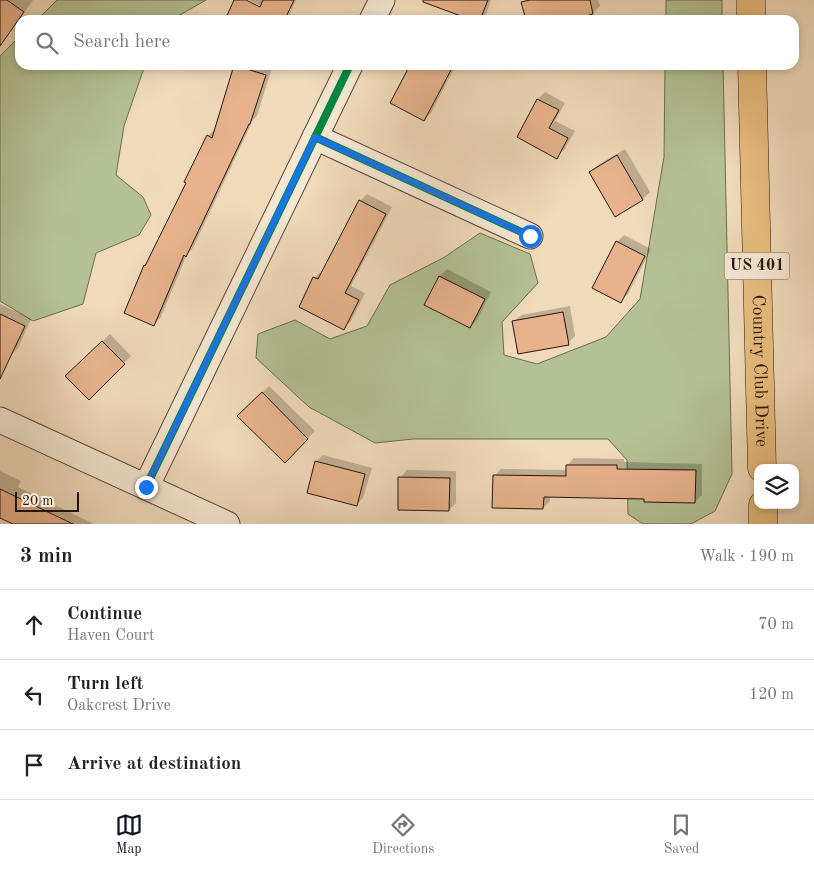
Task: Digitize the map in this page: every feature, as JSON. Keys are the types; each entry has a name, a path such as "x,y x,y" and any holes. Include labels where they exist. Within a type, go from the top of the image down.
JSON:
{"main road":[{"path":"751,0 751,15"},
{"name":"Country Club Drive","path":"752,70 762,464"},
{"path":"763,509 763,524"}],"street":[{"path":"374,15 382,0"},
{"path":"146,487 348,70"},
{"path":"315,137 530,236"},
{"path":"0,420 227,524"}],"green space":[{"path":"57,0 206,0 180,15 42,15"},
{"path":"666,0 722,0 722,15 666,15"},
{"path":"15,41 15,70 143,70 124,126 116,175 143,197 151,215 139,235 96,253 83,304 33,321 0,301 0,56"},
{"path":"665,70 723,70 732,474 715,511 691,524 643,524 628,514 627,460 608,439 413,439 375,443 309,407 256,358 258,334 295,320 330,339 367,326 390,285 443,258 480,233 530,254 538,283 502,322 504,355 537,364 606,337 640,299 664,157"}],"building":[{"path":"0,0 7,0 24,12 22,15 15,15 15,25 0,46"},
{"path":"234,0 246,0 260,7 263,0 294,0 287,15 227,15"},
{"path":"423,0 488,0 482,15 458,15 423,2"},
{"path":"530,0 590,0 593,14 525,15 521,2"},
{"path":"232,70 250,70 266,75 250,124 186,257 184,255 154,326 124,313 144,265 186,183 184,182 207,135 212,138"},
{"path":"407,70 451,70 424,121 390,103"},
{"path":"537,99 559,110 549,128 568,138 557,159 517,137"},
{"path":"617,155 643,200 615,217 589,172"},
{"path":"359,200 386,214 345,293 359,300 344,330 299,307 313,277 318,279"},
{"path":"616,241 645,256 621,303 592,288"},
{"path":"439,276 485,299 470,328 424,305"},
{"path":"563,312 569,345 518,354 512,321"},
{"path":"0,314 25,326 0,379"},
{"path":"102,341 125,364 89,400 65,376"},
{"path":"262,392 308,439 285,463 237,416"},
{"path":"315,461 365,474 357,506 307,493"},
{"path":"566,465 617,465 617,469 696,470 695,503 644,502 644,499 544,497 543,509 492,508 493,475 566,476"},
{"path":"398,477 450,478 449,511 398,510"},
{"path":"0,489 73,524 13,524 0,518"}],"cycle path":[{"path":"146,487 348,70"},
{"path":"315,137 530,236"}],"route":[{"path":"146,487 315,137 530,236"}]}
